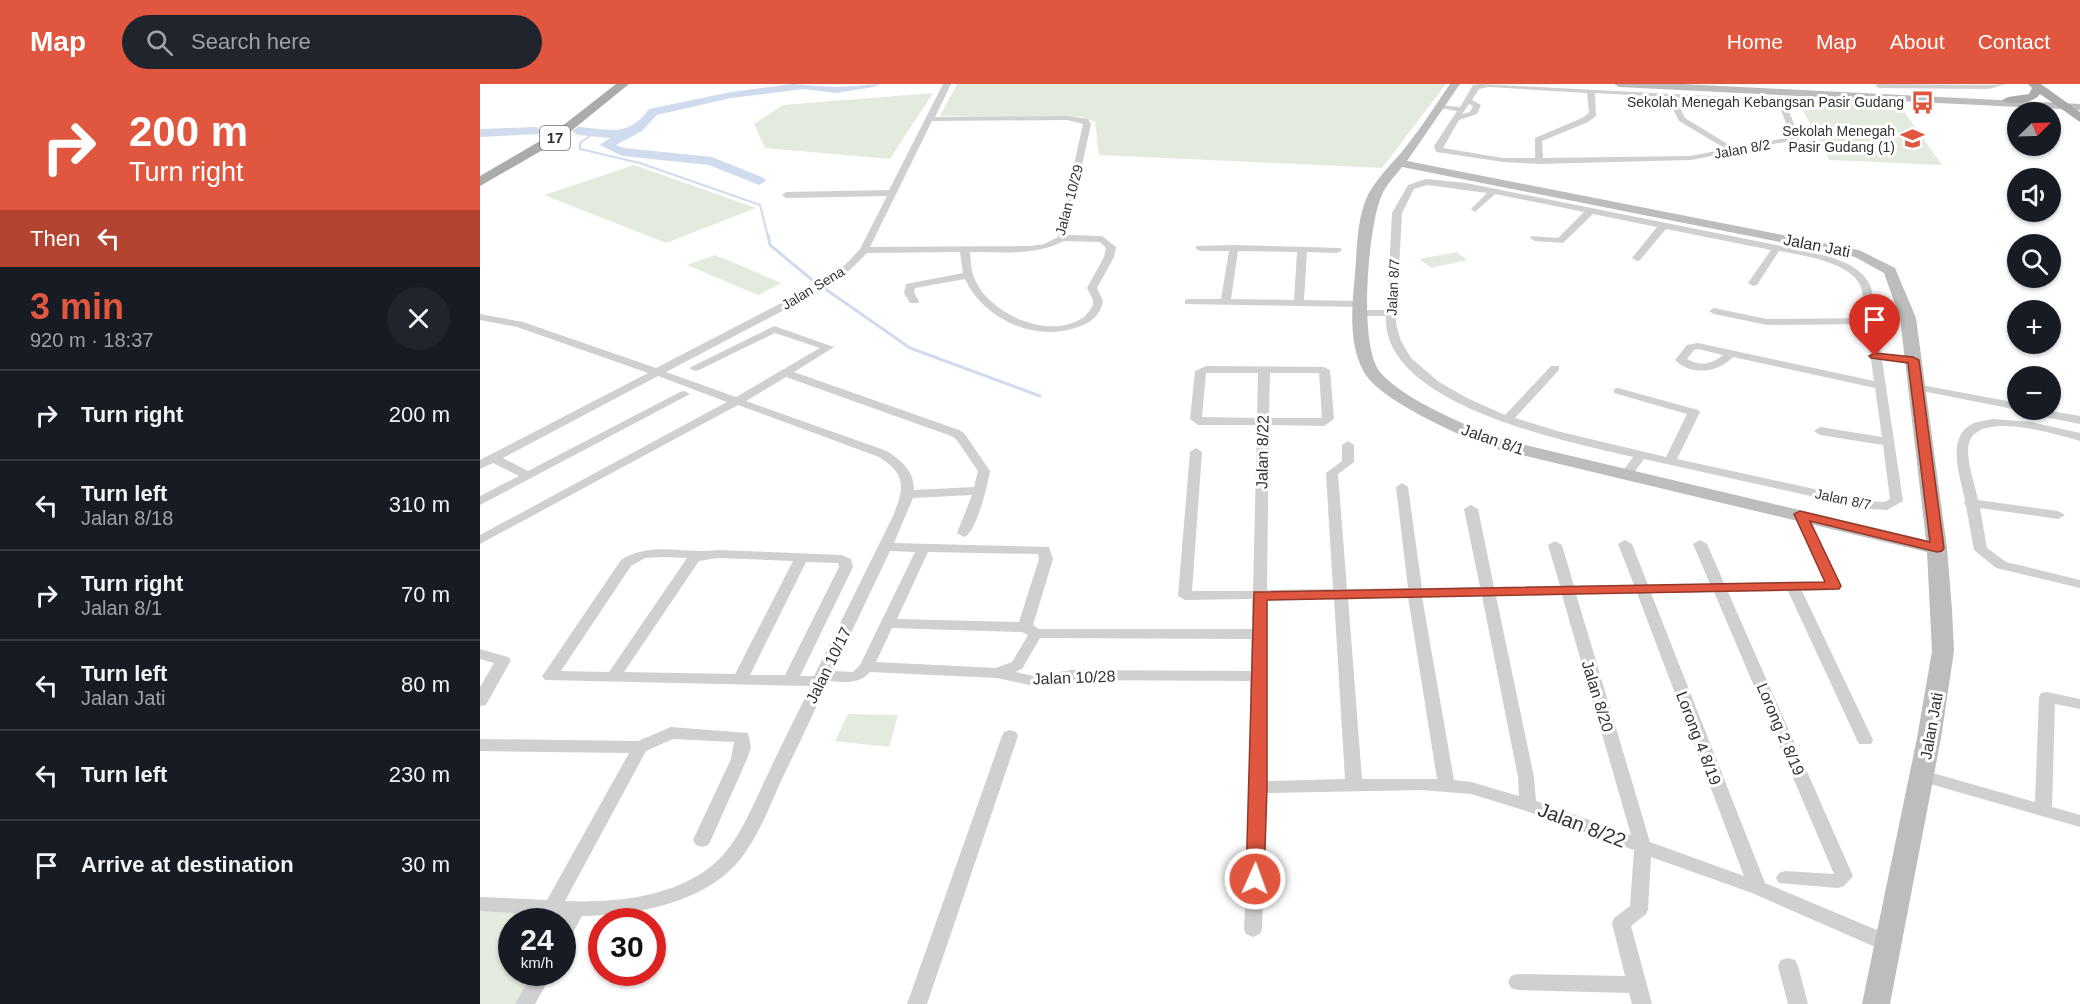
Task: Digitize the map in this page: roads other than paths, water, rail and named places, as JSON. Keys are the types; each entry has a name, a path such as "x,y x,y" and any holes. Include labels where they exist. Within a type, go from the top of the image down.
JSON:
{"main road":[{"name":"17","path":"480,170 536,136 607,84"},
{"name":"17","path":"480,182 556,137 623,84"},
{"path":"2008,100 2033,97 2040,85 2072,106"}],"street":[{"name":"Jalan Sena","path":"480,465 824,285 848,267 864,250 947,84"},
{"name":"Jalan 8/1","path":"1455,84 1423,133 1375,194 1371,205 1363,248 1362,309 1363,357 1372,373 1389,387 1456,426 1494,443 1937,548"},
{"path":"1619,84 1881,88 2002,84"},
{"name":"Jalan 8/2","path":"1485,85 1591,91 1766,100 1782,105 1796,139 1688,158 1539,162 1441,151 1438,146 1476,87 1485,85"},
{"path":"1712,86 2072,106"},
{"path":"1881,88 2072,106"},
{"path":"1539,162 1538,140 1585,120 1593,114 1591,91"},
{"path":"1670,95 1682,119 1734,151"},
{"path":"1456,118 1473,114 1476,105 1468,101"},
{"path":"1439,107 1462,110"},
{"name":"Jalan 10/29","path":"864,250 1040,248 1062,238 1087,124 1085,121 1067,118 930,119"},
{"name":"Jalan Jati","path":"1398,163 1557,199 1863,255 1890,272 1908,318 1937,548 1943,651 1922,776 1876,1004"},
{"name":"Jalan 8/7","path":"1426,182 1443,182 1493,192 1557,199 1591,211 1827,259 1856,273 1865,285 1887,442 1898,497 1893,504 1869,505 1559,435 1508,419 1440,387 1411,365 1395,341 1391,313 1397,213 1411,187 1426,182"},
{"path":"1475,209 1493,192"},
{"path":"786,195 892,193"},
{"path":"1535,238 1561,241 1591,211"},
{"path":"1637,258 1663,225"},
{"path":"965,249 968,275 975,288 1012,320 1045,330 1066,328 1085,321 1096,311 1098,302 1092,288 1112,247 1102,239 1062,238"},
{"path":"1200,248 1337,250"},
{"path":"1226,302 1234,248"},
{"path":"1753,283 1777,248"},
{"path":"1299,303 1302,249"},
{"path":"914,301 909,293 910,286 968,275"},
{"path":"1189,302 1299,303 1391,313"},
{"path":"1714,311 1767,322 1870,321"},
{"path":"480,317 519,324 554,335 883,454 898,463 906,473 909,494 980,491"},
{"path":"1066,328 1081,337"},
{"path":"480,540 737,401 830,346 774,329 695,369"},
{"path":"1730,354 1879,386"},
{"path":"1875,356 1913,360"},
{"path":"1508,419 1555,368"},
{"path":"1264,369 1325,371 1328,419 1324,422 1196,419 1202,370 1264,369"},
{"name":"Jalan 8/22","path":"1253,929 1258,788 1264,369"},
{"path":"785,373 959,435 984,471 980,491 964,533"},
{"path":"1916,387 2007,405"},
{"path":"1618,391 1694,412 1670,461"},
{"path":"480,501 684,394"},
{"path":"2061,416 2080,420"},
{"path":"2080,437 2010,422 1990,422 1970,429 1962,441 1970,503 1981,550 1992,560 2080,584"},
{"path":"1820,431 1887,442"},
{"path":"1348,445 1348,462 1332,473 1343,594 1354,785"},
{"path":"1196,452 1185,596 1834,586 1800,514"},
{"path":"1626,475 1641,454"},
{"path":"493,458 527,475"},
{"path":"1402,487 1415,593 1446,784"},
{"name":"Jalan 10/17","path":"576,909 636,905 678,895 716,872 745,839 909,494"},
{"path":"1970,503 2058,515"},
{"path":"1471,509 1526,777 1528,805"},
{"name":"Lorong 4 8/19","path":"1624,544 1758,888"},
{"name":"Lorong 2 8/19","path":"1700,544 1844,879 1838,881 1785,878"},
{"name":"Jalan 8/20","path":"1555,545 1643,848"},
{"path":"885,547 1046,551 1030,630 1017,665 997,673"},
{"path":"866,668 890,623 924,547"},
{"name":"Jalan 10/28","path":"707,554 650,554 633,557 626,563 550,676 790,680 857,676 866,668 997,673 1034,681 1071,675 1258,676"},
{"path":"613,677 690,561 707,554 841,559 846,562 846,567 790,680"},
{"path":"740,679 801,559"},
{"path":"1793,586 1865,740"},
{"path":"890,623 1030,630 1259,634"},
{"path":"480,654 503,660 480,701"},
{"path":"2043,810 2047,697 2080,704"},
{"path":"480,745 640,747 671,733 742,737 743,747 739,759 702,840"},
{"path":"917,1004 1010,736"},
{"path":"552,908 640,747"},
{"path":"1922,776 2080,821"},
{"name":"Jalan 8/22","path":"1258,788 1446,784 1472,788 1528,805 1758,888 1889,944"},
{"path":"1518,982 1639,995 1622,923 1639,909 1643,848"},
{"name":"Jalan 10/17","path":"480,904 552,908"},
{"path":"1788,966 1798,1004"},
{"path":"525,1004 535,986"}],"waterway":[{"path":"578,131 611,134 630,132 638,129 653,112 731,95 803,86 836,90 874,84"},
{"path":"480,133 536,131"},
{"path":"597,131 580,143 580,149 640,163 760,205 768,237"},
{"path":"624,135 606,145 622,152 712,161 759,181"},
{"path":"768,235 770,245 811,279 910,348 1040,396"}],"place":[{"name":"Sekolah Menegah Kebangsan Pasir Gudang","path":"1922,102"},
{"name":"Sekolah Menegah Pasir Gudang (1)","path":"1913,139"}]}
